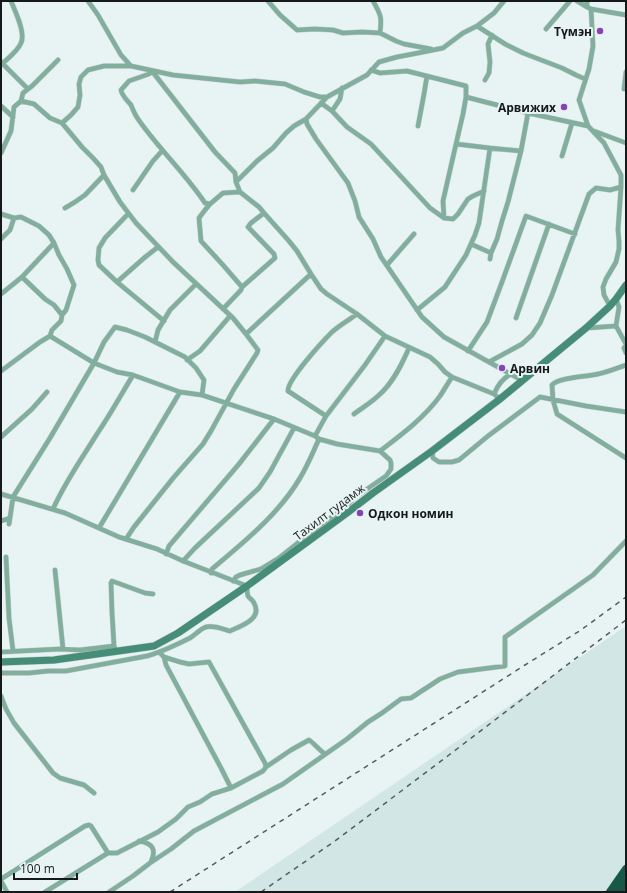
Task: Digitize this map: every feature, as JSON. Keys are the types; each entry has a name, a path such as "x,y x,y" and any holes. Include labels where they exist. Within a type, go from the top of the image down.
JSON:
{"highway":[{"path":"610,892 626,869"},
{"path":"619,892 626,882"}],"main road":[{"name":"Тахилт гудамж","path":"1,662 54,660 115,648 154,646 178,633 246,586 383,482 432,450 500,399 586,328 610,306 626,285"}],"street":[{"path":"11,1 23,37 19,48 2,63 28,89"},
{"path":"88,1 98,14 121,55 132,66"},
{"path":"268,1 280,15 297,30 315,29 333,30 343,33 380,33 404,44 432,50 443,48"},
{"path":"373,1 382,20 380,33"},
{"path":"236,182 257,161 273,148 286,133 306,119 327,97 367,75 379,62 443,48 494,13 504,1"},
{"path":"546,29 570,1"},
{"path":"577,1 588,6 626,15"},
{"path":"588,6 593,46 589,69 579,100 588,126 604,143 622,175 618,230 619,249 616,262 603,287 604,295 610,306"},
{"path":"477,26 505,44 523,53 562,68 585,79"},
{"path":"485,80 490,62 488,44 492,35"},
{"path":"1,153 11,131 14,107 21,101 23,93 58,60"},
{"path":"62,123 78,107 80,94 79,84 81,78 88,70 104,66 132,66 173,75 240,82 255,81 285,84 304,92 327,97"},
{"path":"371,70 380,73 407,72 466,86 463,114 443,201 444,218"},
{"path":"152,71 149,74 129,81 121,90 122,93 137,118 162,151 205,203 210,204"},
{"path":"152,71 215,152 235,172 236,182 240,192"},
{"path":"624,89 626,72"},
{"path":"418,126 427,76"},
{"path":"332,111 340,99 342,88"},
{"path":"466,97 528,113 588,126"},
{"path":"21,101 34,104 50,118 62,123 101,167 104,175 128,214 158,248 230,316 258,350 203,444 174,477 126,539"},
{"path":"321,103 332,111 347,127 371,144 430,208 444,218 453,218 458,214 468,199 484,191"},
{"path":"1,106 13,117"},
{"path":"490,259 491,253 498,239 521,151 528,113"},
{"path":"306,119 307,124 316,139 348,182 359,216 373,239 381,257 422,317 444,337 524,380"},
{"path":"562,156 572,122"},
{"path":"592,130 626,143"},
{"path":"456,144 521,151"},
{"path":"417,310 445,286 459,267 475,236 479,223 490,148"},
{"path":"133,190 162,151"},
{"path":"65,208 85,194 104,175"},
{"path":"489,362 522,344 532,335 540,323 552,295 589,194 596,188 610,190 622,187"},
{"path":"242,287 201,242 199,218 210,204 223,192 240,192 249,197 290,241 321,289 385,336 430,357 452,377 494,394 500,399"},
{"path":"223,309 241,290 242,287 275,258 274,254 248,227 264,213"},
{"path":"1,214 14,218 21,217 39,226 49,235 74,285 61,321 52,330 50,336 1,371"},
{"path":"128,214 105,238 99,248 99,265 164,322"},
{"path":"468,351 487,322 526,216 575,234"},
{"path":"1,239 10,230 14,218"},
{"path":"516,318 549,224"},
{"path":"387,265 414,234"},
{"path":"1,294 22,277 54,243"},
{"path":"471,244 491,253"},
{"path":"117,282 144,258 158,248"},
{"path":"246,334 311,274"},
{"path":"22,277 54,305 62,315"},
{"path":"156,342 158,330 170,310 196,284"},
{"path":"616,299 619,307 616,326 626,344 624,348 626,353"},
{"path":"326,416 288,391 288,388 297,373 332,332 357,314"},
{"path":"188,360 200,351 230,316"},
{"path":"586,328 616,326"},
{"path":"9,524 13,497 50,438 94,363 104,342 115,327 127,330 156,342 185,357 196,368 204,380 202,395"},
{"path":"50,336 94,363 117,372 133,375 180,392 202,395 274,419 319,439 337,444 380,451 392,463 391,469 383,482"},
{"path":"315,436 326,416 365,366 385,336"},
{"path":"354,414 385,390 409,348"},
{"path":"626,365 597,375 570,378 552,385 553,400 557,414 626,458"},
{"path":"494,394 503,379 511,374"},
{"path":"53,509 72,474 133,375"},
{"path":"380,451 412,427 425,414 440,396 452,377"},
{"path":"1,437 32,409 47,392"},
{"path":"99,528 180,392"},
{"path":"432,450 433,458 439,462 452,462 459,460 540,397 626,412"},
{"path":"166,554 169,546 239,464 274,419"},
{"path":"183,561 259,488 270,472 294,428"},
{"path":"210,573 212,569 252,534 281,504 300,478 319,439"},
{"path":"1,494 65,513 210,573 246,586 247,595 254,602 257,609 255,616 250,621 230,631 222,628 205,628 160,653 66,671 1,673"},
{"path":"233,581 236,577 261,569 279,558 323,522 346,511"},
{"path":"1,520 10,518"},
{"path":"109,892 171,849 194,831 283,784 401,699 411,698 440,679 458,672 505,666 505,637 594,575 626,542"},
{"path":"6,558 9,618 13,651"},
{"path":"55,570 63,649"},
{"path":"1,652 115,648 111,582 112,581 145,593 153,594"},
{"path":"160,653 164,657 189,664 210,662 251,736 266,767"},
{"path":"164,657 166,664 231,788"},
{"path":"1,696 14,723 53,772 60,778 84,785 94,793"},
{"path":"45,892 108,853 117,852 158,832 176,819 188,807 212,794 231,788 263,771 266,767 291,750 309,740 325,754"},
{"path":"7,892 1,880 85,826 91,826 108,853"},
{"path":"139,841 147,842 152,846 154,853 150,863"}],"shaded area":[{"path":"626,626 626,892 235,892"}],"railway":[{"path":"170,892 581,630 626,597"},
{"path":"261,892 335,841 626,620"}],"place":[{"name":"Түмэн","path":"600,31"},
{"name":"Арвижих","path":"564,107"},
{"name":"Арвин","path":"502,368"},
{"name":"Одкон номин","path":"360,513"}]}
